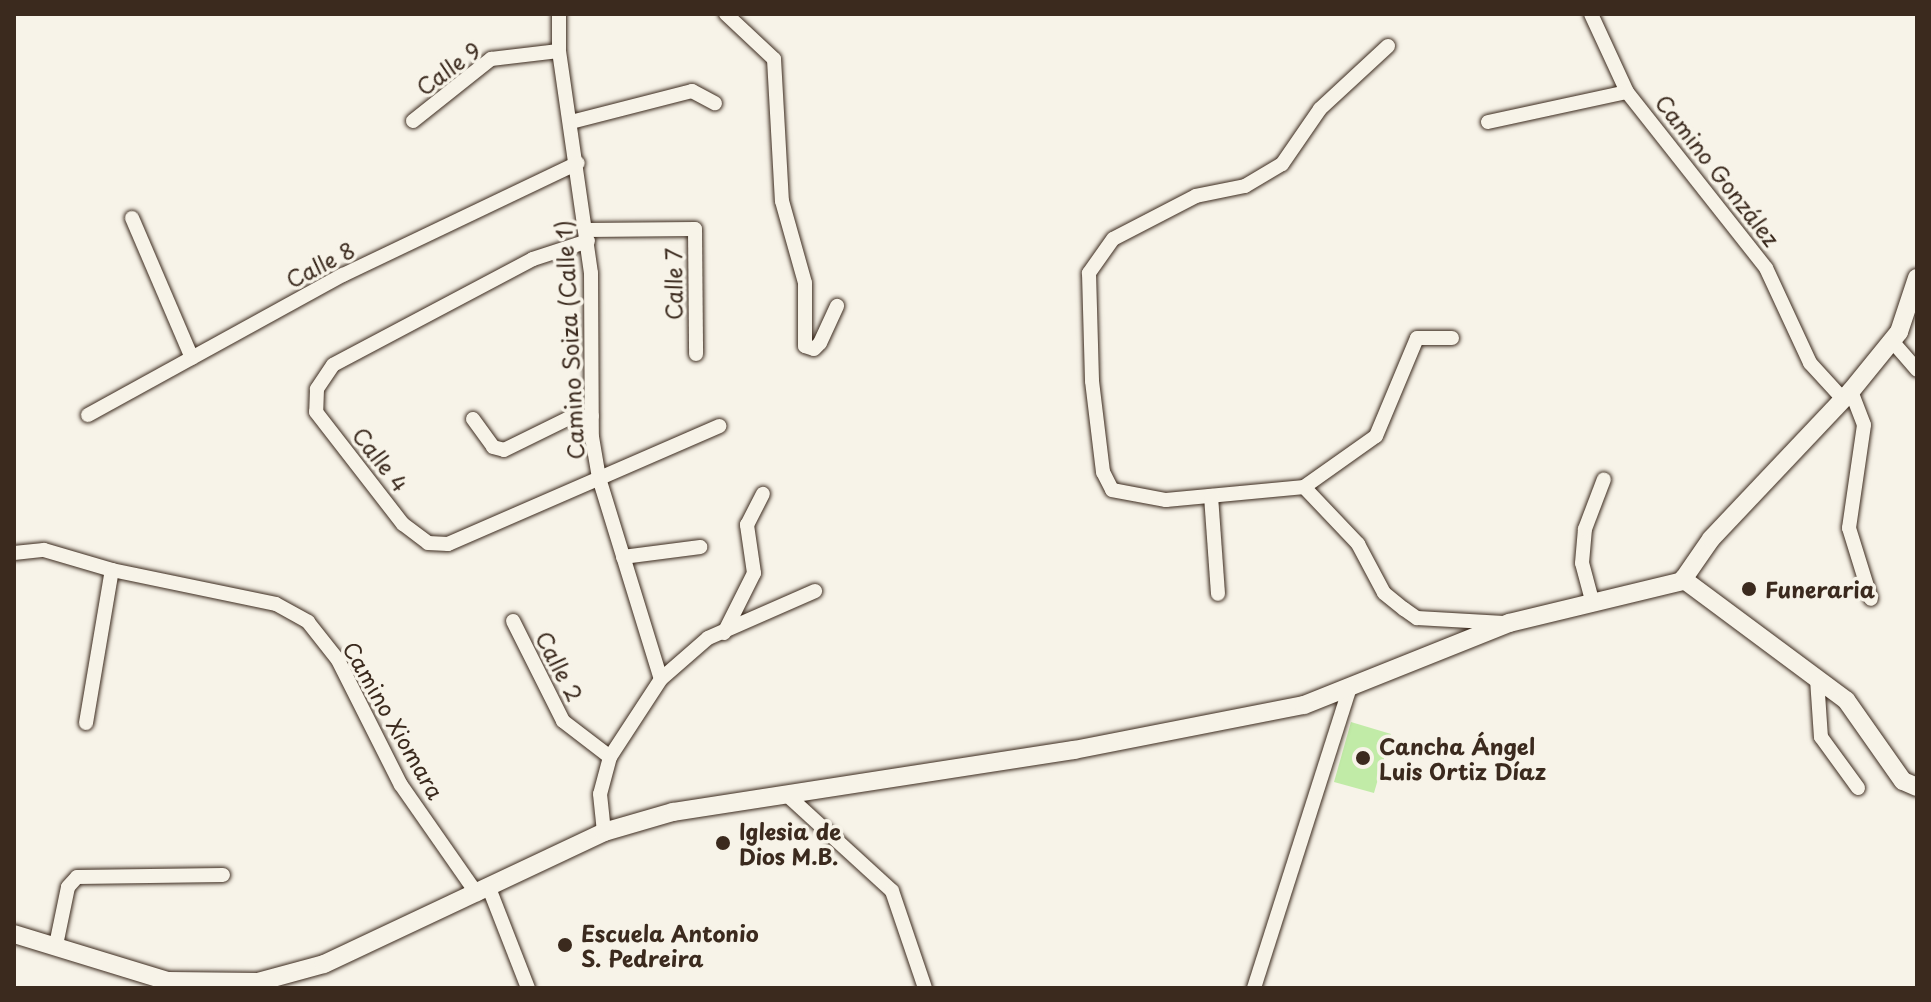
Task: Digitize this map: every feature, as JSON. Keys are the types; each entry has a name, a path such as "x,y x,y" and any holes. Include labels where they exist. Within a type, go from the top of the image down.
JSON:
{"street":[{"name":"Camino Soiza (Calle 1)","path":"559,14 559,51 587,235 592,416 599,478 661,679"},
{"path":"726,14 774,59 782,201 805,283 805,346 814,349 820,343 837,306"},
{"path":"1591,14 1627,92"},
{"path":"1388,46 1320,109 1282,164 1245,186 1196,196 1113,239 1089,273 1092,381 1103,472 1112,490 1166,500 1304,487 1376,436 1417,338 1452,338"},
{"name":"Calle 9","path":"413,121 491,59 559,51"},
{"path":"571,122 692,91 715,103"},
{"name":"Camino González","path":"1488,122 1627,92 1766,268 1810,363 1847,395"},
{"name":"Calle 8","path":"88,415 343,275 578,163"},
{"path":"132,218 192,358"},
{"name":"Calle 7","path":"587,235 695,229 696,354"},
{"name":"Calle 4","path":"587,235 533,259 333,365 317,389 316,412 403,524 428,543 448,544 720,426"},
{"path":"14,934 168,981 259,985 324,964 604,832 673,812 1074,750 1263,714 1349,691 1509,623 1683,579 1711,539 1847,395 1892,341 1917,278"},
{"path":"1892,341 1917,370"},
{"path":"1847,395 1864,425 1849,528 1871,599"},
{"path":"473,419 493,447 504,450 569,418 592,416"},
{"path":"1593,604 1582,563 1585,529 1604,479"},
{"path":"1304,487 1358,544 1384,593 1417,618 1509,623"},
{"path":"724,633 754,573 747,525 763,494"},
{"path":"1211,496 1218,594"},
{"path":"623,557 700,547"},
{"name":"Camino Xiomara","path":"14,553 44,550 112,570 276,604 308,622 338,660 401,785 483,891 528,988"},
{"path":"86,723 112,570"},
{"path":"1683,579 1846,700 1903,781 1917,787"},
{"path":"604,832 600,794 610,757 661,679 708,638 815,591"},
{"name":"Calle 2","path":"513,621 563,721 610,757"},
{"path":"1817,679 1821,737 1858,788"},
{"path":"1254,988 1349,691"},
{"path":"787,795 892,891 925,988"},
{"path":"56,945 68,887 77,877 223,875"}],"green space":[{"name":"Cancha Ángel Luis Ortiz Díaz","path":"1351,722 1391,734 1374,793 1334,782"}],"place":[{"name":"Funeraria","path":"1749,589"},
{"name":"Cancha Ángel Luis Ortiz Díaz","path":"1363,758"},
{"name":"Iglesia de Dios M.B.","path":"723,843"},
{"name":"Escuela Antonio S. Pedreira","path":"565,945"}]}
